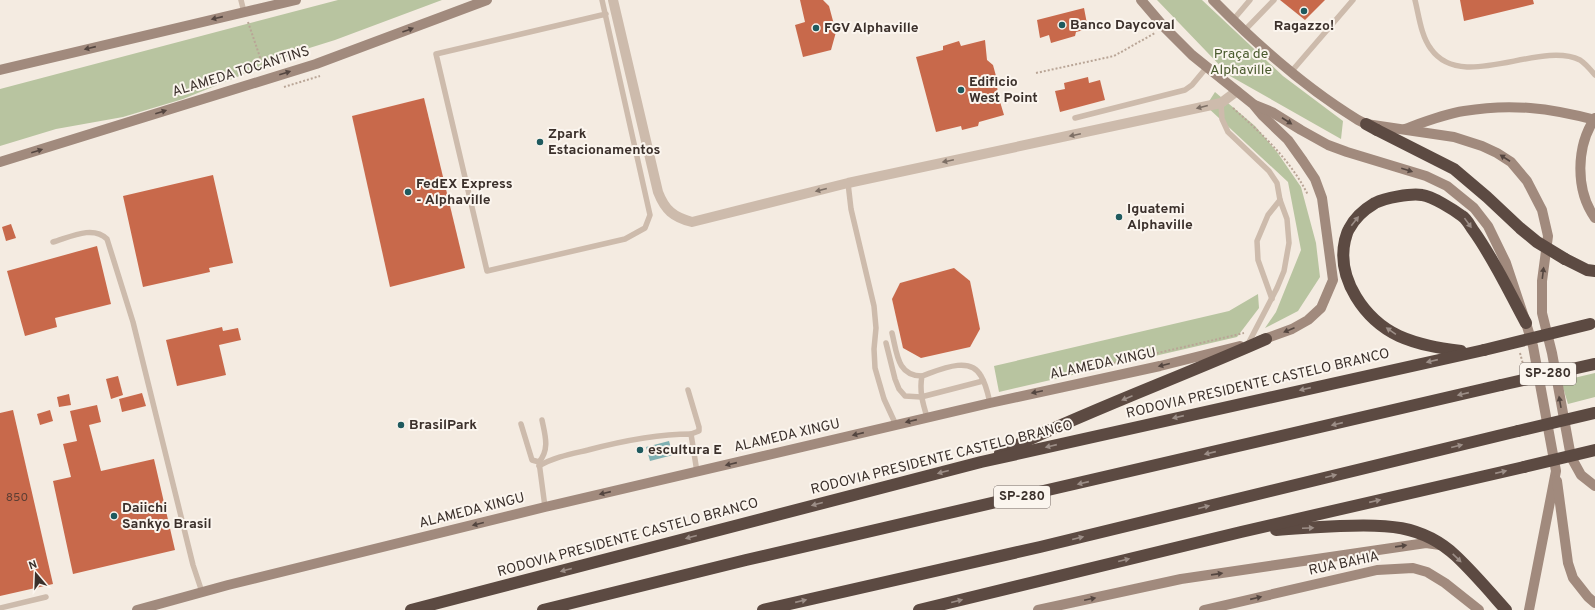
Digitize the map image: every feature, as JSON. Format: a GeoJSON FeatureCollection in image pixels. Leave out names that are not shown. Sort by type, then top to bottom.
{"type":"FeatureCollection","features":[{"type":"Feature","properties":{"kind":"highway"},"geometry":{"type":"LineString","coordinates":[[1372,127],[1454,169],[1537,242],[1565,259],[1587,270],[1595,271]]}},
{"type":"Feature","properties":{"kind":"highway"},"geometry":{"type":"LineString","coordinates":[[1468,352],[1431,346],[1412,341],[1398,335],[1371,316],[1359,302],[1349,285],[1344,267],[1344,248],[1348,229],[1360,215],[1375,203],[1400,197],[1423,194],[1463,217],[1483,243],[1526,322]]}},
{"type":"Feature","properties":{"kind":"highway","name":"RODOVIA PRESIDENTE CASTELO BRANCO"},"geometry":{"type":"LineString","coordinates":[[411,610],[981,462],[1468,352],[1484,350],[1592,323]]}},
{"type":"Feature","properties":{"kind":"highway"},"geometry":{"type":"LineString","coordinates":[[981,462],[1046,430],[1205,366],[1266,339]]}},
{"type":"Feature","properties":{"kind":"highway","name":"SP-280"},"geometry":{"type":"LineString","coordinates":[[543,610],[746,560],[1595,364]]}},
{"type":"Feature","properties":{"kind":"highway"},"geometry":{"type":"LineString","coordinates":[[763,610],[1040,547],[1595,413]]}},
{"type":"Feature","properties":{"kind":"highway"},"geometry":{"type":"LineString","coordinates":[[919,610],[1241,532],[1595,450]]}},
{"type":"Feature","properties":{"kind":"highway"},"geometry":{"type":"LineString","coordinates":[[1241,532],[1374,524],[1398,526],[1419,532],[1443,546],[1456,556],[1506,610]]}},
{"type":"Feature","properties":{"kind":"main road"},"geometry":{"type":"LineString","coordinates":[[0,70],[296,0]]}},
{"type":"Feature","properties":{"kind":"main road","name":"ALAMEDA TOCANTINS"},"geometry":{"type":"LineString","coordinates":[[0,162],[316,64],[487,0]]}},
{"type":"Feature","properties":{"kind":"main road"},"geometry":{"type":"LineString","coordinates":[[1141,0],[1165,28],[1206,67],[1253,104],[1272,112],[1328,145],[1426,176],[1447,186],[1474,208],[1488,226],[1506,263],[1533,346],[1556,471],[1568,563],[1574,578],[1588,597],[1595,603]]}},
{"type":"Feature","properties":{"kind":"main road"},"geometry":{"type":"LineString","coordinates":[[1213,0],[1244,31],[1291,72],[1329,101],[1372,127],[1454,138],[1482,146],[1511,162],[1527,181],[1542,210],[1548,236],[1542,281],[1542,313],[1552,353],[1571,457],[1581,475],[1595,486]]}},
{"type":"Feature","properties":{"kind":"main road","name":"ALAMEDA XINGU"},"geometry":{"type":"LineString","coordinates":[[137,610],[202,592],[545,507],[990,402],[1160,366],[1266,339],[1292,329],[1308,320],[1322,308],[1332,280],[1322,198],[1315,179],[1303,160],[1288,140],[1253,104]]}},
{"type":"Feature","properties":{"kind":"main road"},"geometry":{"type":"LineString","coordinates":[[1403,130],[1433,119],[1464,111],[1512,107],[1546,109],[1595,119],[1584,142],[1581,171],[1585,200],[1595,218]]}},
{"type":"Feature","properties":{"kind":"main road"},"geometry":{"type":"LineString","coordinates":[[1529,610],[1556,471]]}},
{"type":"Feature","properties":{"kind":"main road"},"geometry":{"type":"LineString","coordinates":[[1038,610],[1181,579],[1426,543],[1443,546]]}},
{"type":"Feature","properties":{"kind":"main road","name":"RUA BAHIA"},"geometry":{"type":"LineString","coordinates":[[1204,610],[1377,570],[1406,568],[1413,568],[1427,572],[1445,583],[1479,610]]}},
{"type":"Feature","properties":{"kind":"street"},"geometry":{"type":"LineString","coordinates":[[614,0],[658,192],[668,211],[679,219],[692,222],[848,183],[1223,102],[1237,91]]}},
{"type":"Feature","properties":{"kind":"lane"},"geometry":{"type":"LineString","coordinates":[[241,0],[244,12]]}},
{"type":"Feature","properties":{"kind":"lane"},"geometry":{"type":"LineString","coordinates":[[602,0],[606,14],[613,56],[650,215],[645,228],[625,239],[487,271],[436,54],[606,14]]}},
{"type":"Feature","properties":{"kind":"lane"},"geometry":{"type":"LineString","coordinates":[[1233,20],[1250,0]]}},
{"type":"Feature","properties":{"kind":"lane"},"geometry":{"type":"LineString","coordinates":[[1244,31],[1274,0]]}},
{"type":"Feature","properties":{"kind":"lane"},"geometry":{"type":"LineString","coordinates":[[1291,72],[1353,0]]}},
{"type":"Feature","properties":{"kind":"lane"},"geometry":{"type":"LineString","coordinates":[[1415,0],[1424,35],[1430,49],[1441,60],[1454,65],[1471,67],[1548,56],[1563,56],[1579,60],[1587,65],[1595,75]]}},
{"type":"Feature","properties":{"kind":"lane"},"geometry":{"type":"LineString","coordinates":[[1075,118],[1185,90],[1192,86],[1206,67]]}},
{"type":"Feature","properties":{"kind":"lane"},"geometry":{"type":"LineString","coordinates":[[1223,102],[1222,119],[1228,132],[1269,171],[1277,183],[1280,200],[1287,219],[1289,243],[1284,271],[1272,299],[1254,330],[1248,344]]}},
{"type":"Feature","properties":{"kind":"lane"},"geometry":{"type":"LineString","coordinates":[[848,183],[851,209],[874,306],[876,328],[874,349],[875,368],[884,399],[896,425]]}},
{"type":"Feature","properties":{"kind":"lane"},"geometry":{"type":"LineString","coordinates":[[1272,299],[1258,260],[1257,241],[1268,215],[1280,200]]}},
{"type":"Feature","properties":{"kind":"lane"},"geometry":{"type":"LineString","coordinates":[[53,242],[89,232],[102,234],[107,239],[133,322],[193,565],[202,592]]}},
{"type":"Feature","properties":{"kind":"lane"},"geometry":{"type":"LineString","coordinates":[[892,333],[901,365],[913,376],[922,376],[964,364],[974,368],[981,375],[990,402]]}},
{"type":"Feature","properties":{"kind":"lane"},"geometry":{"type":"LineString","coordinates":[[886,343],[899,389],[905,396],[921,397],[983,381]]}},
{"type":"Feature","properties":{"kind":"lane"},"geometry":{"type":"LineString","coordinates":[[922,376],[921,397],[927,417]]}},
{"type":"Feature","properties":{"kind":"lane"},"geometry":{"type":"LineString","coordinates":[[521,424],[532,460],[539,464],[562,456],[627,440],[671,434],[691,434],[699,431],[699,427],[688,390]]}},
{"type":"Feature","properties":{"kind":"lane"},"geometry":{"type":"LineString","coordinates":[[542,420],[546,446],[544,455],[539,464],[545,507]]}},
{"type":"Feature","properties":{"kind":"lane"},"geometry":{"type":"LineString","coordinates":[[691,434],[697,472]]}},
{"type":"Feature","properties":{"kind":"lane"},"geometry":{"type":"LineString","coordinates":[[0,608],[46,596]]}},
{"type":"Feature","properties":{"kind":"path"},"geometry":{"type":"LineString","coordinates":[[244,12],[262,61]]}},
{"type":"Feature","properties":{"kind":"path"},"geometry":{"type":"LineString","coordinates":[[1036,73],[1114,56],[1165,28]]}},
{"type":"Feature","properties":{"kind":"path"},"geometry":{"type":"LineString","coordinates":[[1223,102],[1274,145],[1300,180],[1309,197]]}},
{"type":"Feature","properties":{"kind":"path"},"geometry":{"type":"LineString","coordinates":[[1066,374],[1254,330]]}},
{"type":"Feature","properties":{"kind":"green space"},"geometry":{"type":"Polygon","coordinates":[[[338,0],[442,0],[335,40],[303,50],[183,99],[123,117],[56,129],[0,146],[0,89],[338,0]]]}},
{"type":"Feature","properties":{"kind":"green space","name":"Praça de Alphaville"},"geometry":{"type":"Polygon","coordinates":[[[1157,0],[1202,0],[1283,76],[1343,121],[1341,139],[1230,76],[1157,0]]]}},
{"type":"Feature","properties":{"kind":"green space"},"geometry":{"type":"Polygon","coordinates":[[[1215,92],[1255,126],[1277,152],[1301,187],[1316,243],[1320,277],[1298,311],[1265,328],[1276,312],[1301,250],[1288,182],[1206,106],[1215,92]]]}},
{"type":"Feature","properties":{"kind":"green space"},"geometry":{"type":"Polygon","coordinates":[[[1258,294],[1259,308],[1237,337],[999,392],[994,366],[1229,311],[1258,294]]]}},
{"type":"Feature","properties":{"kind":"green space"},"geometry":{"type":"Polygon","coordinates":[[[1595,373],[1595,397],[1568,404],[1561,381],[1595,373]]]}},
{"type":"Feature","properties":{"kind":"water"},"geometry":{"type":"Polygon","coordinates":[[[669,441],[673,455],[650,461],[646,447],[669,441]]]}},
{"type":"Feature","properties":{"kind":"building","name":"FGV Alphaville"},"geometry":{"type":"Polygon","coordinates":[[[800,0],[823,0],[829,6],[836,32],[831,50],[803,57],[795,25],[805,22],[800,0]]]}},
{"type":"Feature","properties":{"kind":"building","name":"Ragazzo!"},"geometry":{"type":"Polygon","coordinates":[[[1280,0],[1325,0],[1305,20],[1280,0]]]}},
{"type":"Feature","properties":{"kind":"building"},"geometry":{"type":"Polygon","coordinates":[[[1460,0],[1533,0],[1534,4],[1464,21],[1460,0]]]}},
{"type":"Feature","properties":{"kind":"building","name":"Banco Daycoval"},"geometry":{"type":"Polygon","coordinates":[[[1084,8],[1088,29],[1076,32],[1075,36],[1051,43],[1049,35],[1040,38],[1037,20],[1084,8]]]}},
{"type":"Feature","properties":{"kind":"building","name":"Edificio West Point"},"geometry":{"type":"Polygon","coordinates":[[[985,40],[987,60],[993,65],[998,95],[1004,115],[979,122],[978,126],[962,130],[961,126],[936,132],[916,57],[943,50],[943,46],[959,41],[961,46],[985,40]]]}},
{"type":"Feature","properties":{"kind":"building"},"geometry":{"type":"Polygon","coordinates":[[[1088,77],[1089,83],[1100,80],[1105,100],[1060,112],[1055,91],[1065,89],[1064,83],[1088,77]]]}},
{"type":"Feature","properties":{"kind":"building","name":"FedEX Express - Alphaville"},"geometry":{"type":"Polygon","coordinates":[[[424,98],[465,268],[390,287],[352,116],[424,98]]]}},
{"type":"Feature","properties":{"kind":"building"},"geometry":{"type":"Polygon","coordinates":[[[213,175],[233,263],[209,268],[210,272],[143,287],[123,196],[213,175]]]}},
{"type":"Feature","properties":{"kind":"building"},"geometry":{"type":"Polygon","coordinates":[[[11,224],[16,238],[6,241],[2,227],[11,224]]]}},
{"type":"Feature","properties":{"kind":"building"},"geometry":{"type":"Polygon","coordinates":[[[97,246],[111,304],[55,318],[57,327],[25,336],[7,271],[97,246]]]}},
{"type":"Feature","properties":{"kind":"building"},"geometry":{"type":"Polygon","coordinates":[[[954,268],[970,281],[980,329],[970,347],[921,358],[903,348],[892,299],[900,283],[954,268]]]}},
{"type":"Feature","properties":{"kind":"building"},"geometry":{"type":"Polygon","coordinates":[[[222,327],[223,331],[238,328],[241,340],[219,345],[226,375],[177,386],[166,340],[222,327]]]}},
{"type":"Feature","properties":{"kind":"building"},"geometry":{"type":"Polygon","coordinates":[[[118,376],[123,395],[111,399],[106,379],[118,376]]]}},
{"type":"Feature","properties":{"kind":"building"},"geometry":{"type":"Polygon","coordinates":[[[142,393],[146,406],[122,412],[119,399],[142,393]]]}},
{"type":"Feature","properties":{"kind":"building"},"geometry":{"type":"Polygon","coordinates":[[[69,394],[71,405],[59,407],[57,397],[69,394]]]}},
{"type":"Feature","properties":{"kind":"building","name":"Daiichi Sankyo Brasil"},"geometry":{"type":"Polygon","coordinates":[[[97,405],[101,422],[89,425],[101,471],[154,459],[175,550],[73,574],[53,481],[71,477],[63,444],[77,441],[70,411],[97,405]]]}},
{"type":"Feature","properties":{"kind":"building"},"geometry":{"type":"Polygon","coordinates":[[[13,410],[53,584],[0,596],[0,413],[13,410]]]}},
{"type":"Feature","properties":{"kind":"building"},"geometry":{"type":"Polygon","coordinates":[[[50,410],[53,421],[40,425],[37,414],[50,410]]]}},
{"type":"Feature","properties":{"kind":"place","name":"Ragazzo!"},"geometry":{"type":"Point","coordinates":[1304,11]}},
{"type":"Feature","properties":{"kind":"place","name":"Banco Daycoval"},"geometry":{"type":"Point","coordinates":[1062,25]}},
{"type":"Feature","properties":{"kind":"place","name":"FGV Alphaville"},"geometry":{"type":"Point","coordinates":[816,28]}},
{"type":"Feature","properties":{"kind":"place","name":"Edificio West Point"},"geometry":{"type":"Point","coordinates":[961,90]}},
{"type":"Feature","properties":{"kind":"place","name":"Zpark Estacionamentos"},"geometry":{"type":"Point","coordinates":[540,142]}},
{"type":"Feature","properties":{"kind":"place","name":"FedEX Express - Alphaville"},"geometry":{"type":"Point","coordinates":[408,192]}},
{"type":"Feature","properties":{"kind":"place","name":"Iguatemi Alphaville"},"geometry":{"type":"Point","coordinates":[1119,217]}},
{"type":"Feature","properties":{"kind":"place","name":"BrasilPark"},"geometry":{"type":"Point","coordinates":[401,425]}},
{"type":"Feature","properties":{"kind":"place","name":"escultura E"},"geometry":{"type":"Point","coordinates":[640,450]}},
{"type":"Feature","properties":{"kind":"place","name":"Daiichi Sankyo Brasil"},"geometry":{"type":"Point","coordinates":[114,516]}}]}
